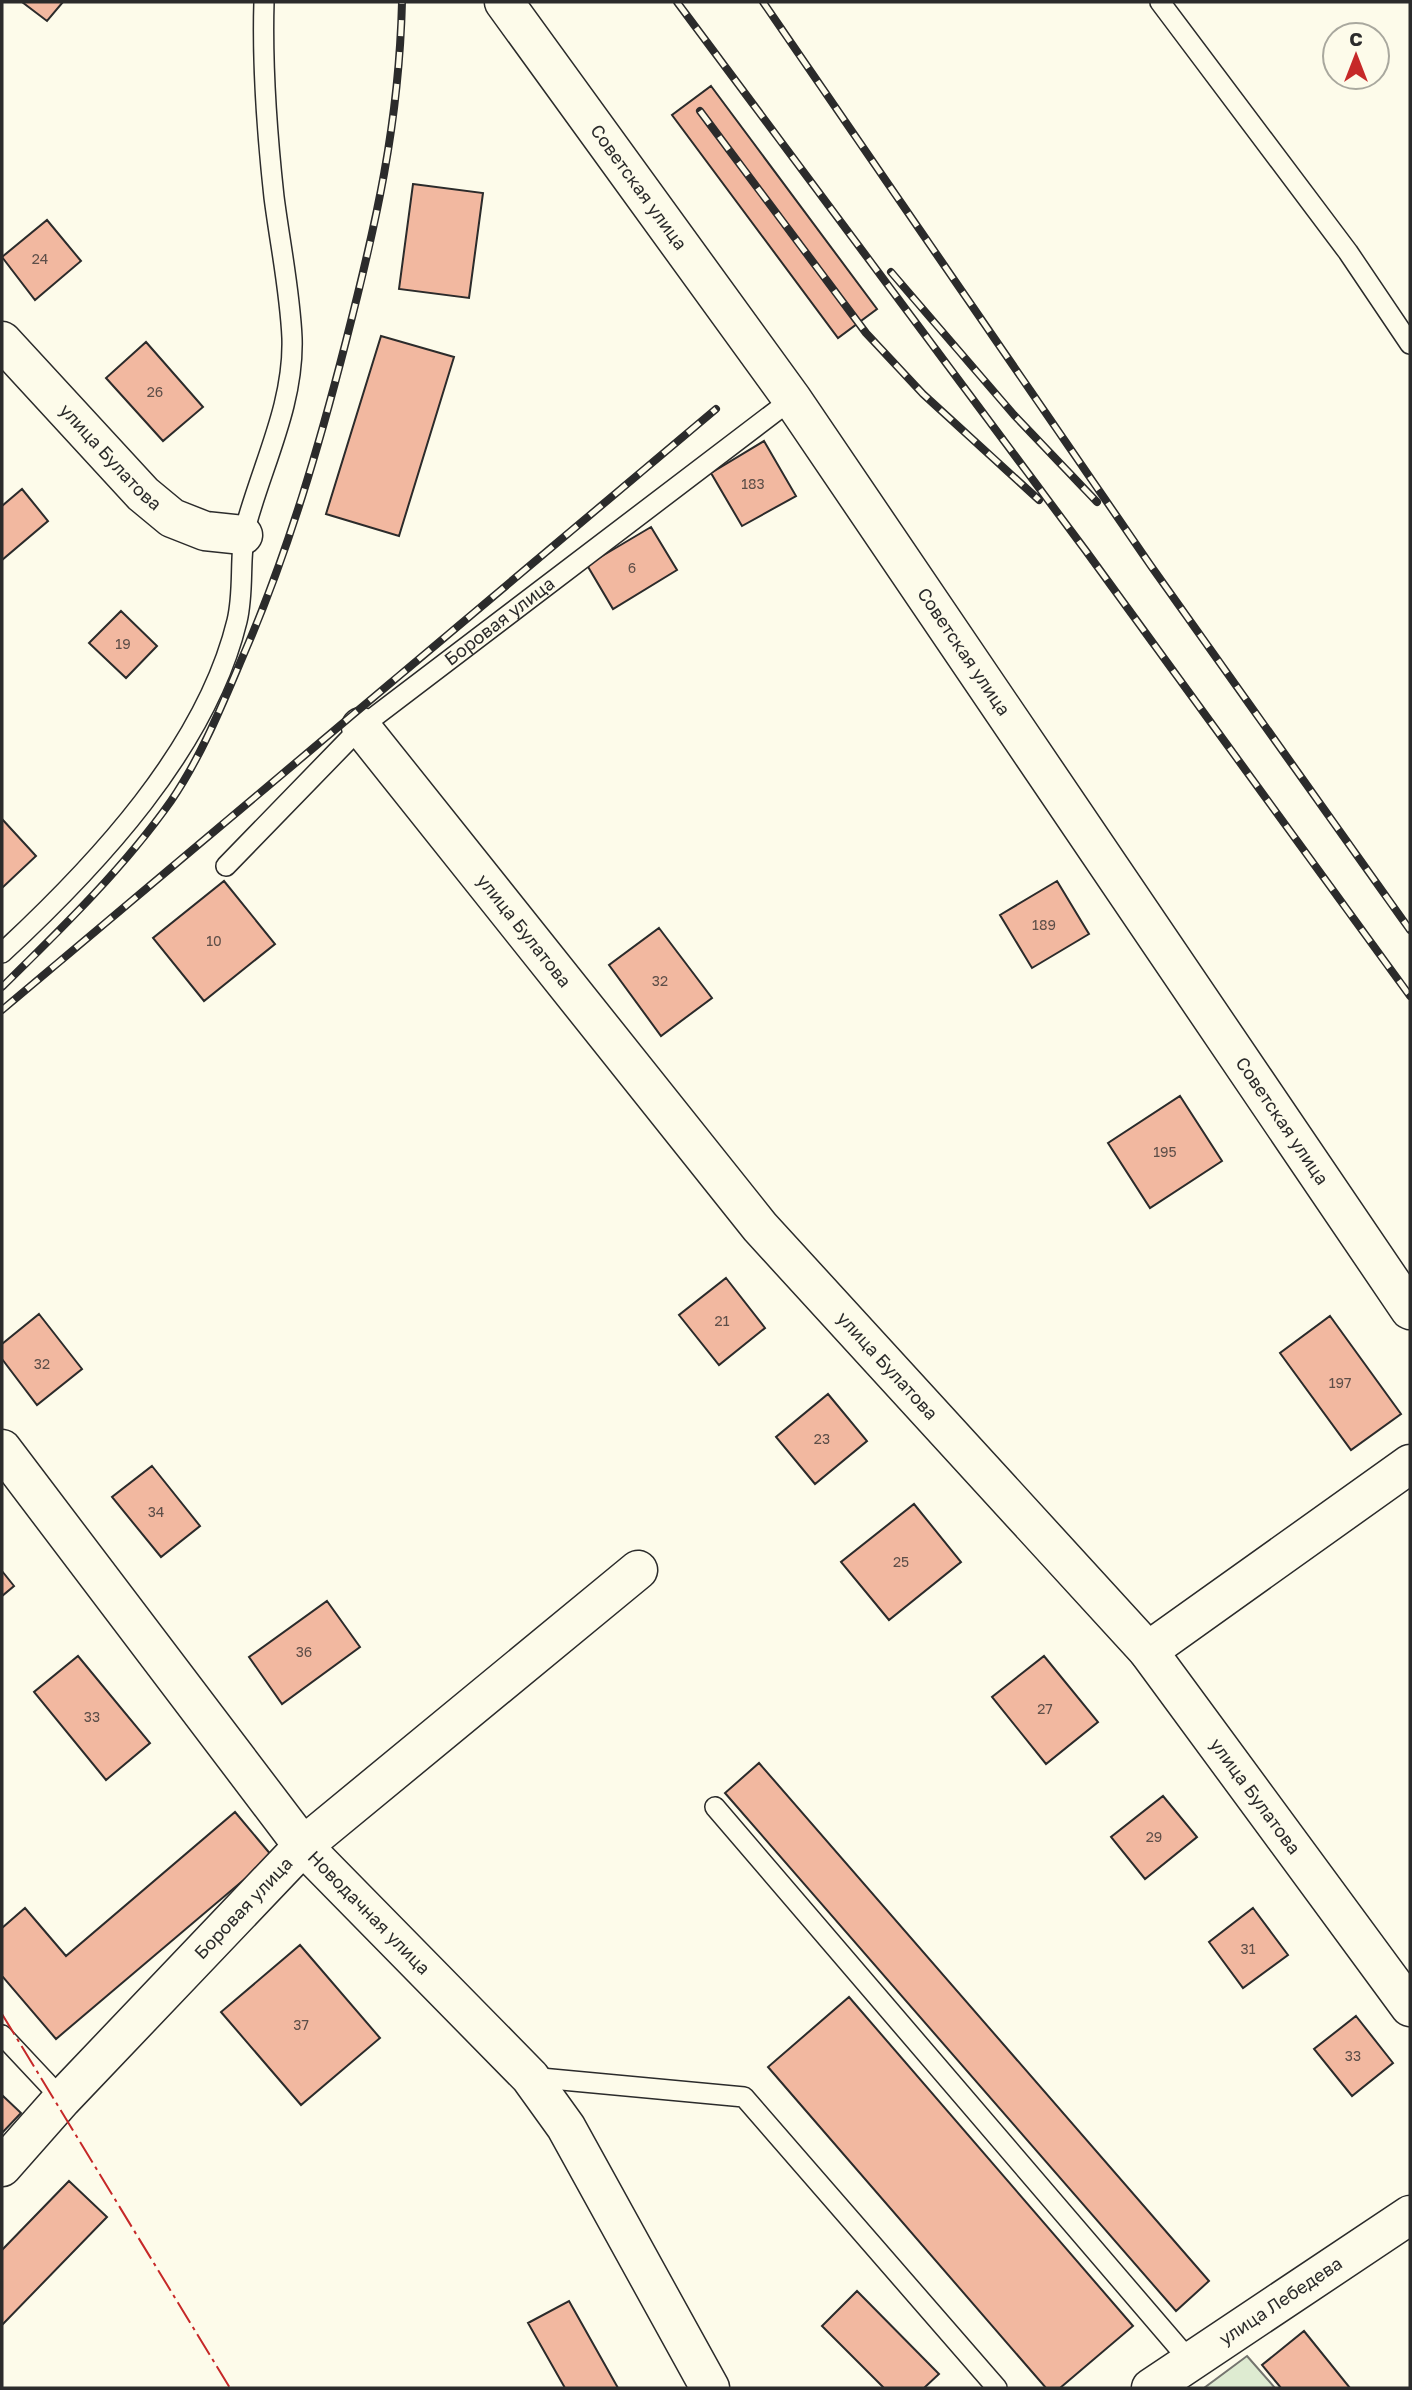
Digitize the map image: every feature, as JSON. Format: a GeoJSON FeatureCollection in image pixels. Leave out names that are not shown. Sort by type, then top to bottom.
{"type":"FeatureCollection","features":[{"type":"Feature","properties":{"kind":"street","name":"Советская улица"},"geometry":{"type":"LineString","coordinates":[[504,2],[792,399],[1410,1310]]}},
{"type":"Feature","properties":{"kind":"street","name":"улица Булатова"},"geometry":{"type":"LineString","coordinates":[[2,341],[143,494],[172,518],[205,531],[243,535]]}},
{"type":"Feature","properties":{"kind":"street","name":"улица Булатова"},"geometry":{"type":"LineString","coordinates":[[360,727],[760,1227],[1148,1651],[1410,2007]]}},
{"type":"Feature","properties":{"kind":"street","name":"Новодачная улица"},"geometry":{"type":"LineString","coordinates":[[2,1449],[303,1846],[530,2077],[566,2127],[710,2388]]}},
{"type":"Feature","properties":{"kind":"street"},"geometry":{"type":"LineString","coordinates":[[1148,1651],[1410,1464]]}},
{"type":"Feature","properties":{"kind":"street","name":"Боровая улица"},"geometry":{"type":"LineString","coordinates":[[2,2167],[62,2099],[303,1846],[638,1570]]}},
{"type":"Feature","properties":{"kind":"street","name":"улица Лебедева"},"geometry":{"type":"LineString","coordinates":[[1151,2388],[1410,2215]]}},
{"type":"Feature","properties":{"kind":"lane"},"geometry":{"type":"LineString","coordinates":[[2,953],[68,892],[111,844],[185,741],[223,666],[237,621],[244,581],[243,535],[276,439],[287,389],[292,341],[270,150],[263,38],[264,2]]}},
{"type":"Feature","properties":{"kind":"lane"},"geometry":{"type":"LineString","coordinates":[[1160,2],[1348,252],[1410,344]]}},
{"type":"Feature","properties":{"kind":"lane","name":"Боровая улица"},"geometry":{"type":"LineString","coordinates":[[226,866],[360,727],[792,399]]}},
{"type":"Feature","properties":{"kind":"lane"},"geometry":{"type":"LineString","coordinates":[[715,1807],[1190,2361]]}},
{"type":"Feature","properties":{"kind":"lane"},"geometry":{"type":"LineString","coordinates":[[2,2035],[62,2099]]}},
{"type":"Feature","properties":{"kind":"lane"},"geometry":{"type":"LineString","coordinates":[[530,2077],[744,2096],[997,2388]]}},
{"type":"Feature","properties":{"kind":"green space"},"geometry":{"type":"Polygon","coordinates":[[[1247,2356],[1275,2388],[1204,2388],[1247,2356]]]}},
{"type":"Feature","properties":{"kind":"building"},"geometry":{"type":"Polygon","coordinates":[[[22,2],[63,2],[47,21],[22,2]]]}},
{"type":"Feature","properties":{"kind":"building"},"geometry":{"type":"Polygon","coordinates":[[[711,86],[877,309],[838,338],[672,115],[711,86]]]}},
{"type":"Feature","properties":{"kind":"building"},"geometry":{"type":"Polygon","coordinates":[[[413,184],[483,193],[469,298],[399,289],[413,184]]]}},
{"type":"Feature","properties":{"kind":"building"},"geometry":{"type":"Polygon","coordinates":[[[47,220],[81,261],[35,300],[2,257],[47,220]]]}},
{"type":"Feature","properties":{"kind":"building"},"geometry":{"type":"Polygon","coordinates":[[[381,336],[454,357],[399,536],[326,514],[381,336]]]}},
{"type":"Feature","properties":{"kind":"building"},"geometry":{"type":"Polygon","coordinates":[[[146,342],[203,407],[163,441],[106,378],[146,342]]]}},
{"type":"Feature","properties":{"kind":"building"},"geometry":{"type":"Polygon","coordinates":[[[764,441],[796,496],[742,526],[711,473],[764,441]]]}},
{"type":"Feature","properties":{"kind":"building"},"geometry":{"type":"Polygon","coordinates":[[[22,489],[48,521],[2,560],[2,506],[22,489]]]}},
{"type":"Feature","properties":{"kind":"building"},"geometry":{"type":"Polygon","coordinates":[[[651,527],[677,570],[613,609],[587,565],[651,527]]]}},
{"type":"Feature","properties":{"kind":"building"},"geometry":{"type":"Polygon","coordinates":[[[121,611],[157,646],[126,678],[89,643],[121,611]]]}},
{"type":"Feature","properties":{"kind":"building"},"geometry":{"type":"Polygon","coordinates":[[[2,819],[36,856],[2,888],[2,819]]]}},
{"type":"Feature","properties":{"kind":"building"},"geometry":{"type":"Polygon","coordinates":[[[224,881],[275,944],[204,1001],[153,938],[224,881]]]}},
{"type":"Feature","properties":{"kind":"building"},"geometry":{"type":"Polygon","coordinates":[[[1057,881],[1089,934],[1032,968],[1000,915],[1057,881]]]}},
{"type":"Feature","properties":{"kind":"building"},"geometry":{"type":"Polygon","coordinates":[[[659,928],[712,998],[661,1036],[609,965],[659,928]]]}},
{"type":"Feature","properties":{"kind":"building"},"geometry":{"type":"Polygon","coordinates":[[[1180,1096],[1222,1161],[1150,1208],[1108,1143],[1180,1096]]]}},
{"type":"Feature","properties":{"kind":"building"},"geometry":{"type":"Polygon","coordinates":[[[726,1278],[765,1328],[719,1365],[679,1315],[726,1278]]]}},
{"type":"Feature","properties":{"kind":"building"},"geometry":{"type":"Polygon","coordinates":[[[39,1314],[82,1369],[37,1405],[2,1359],[2,1344],[39,1314]]]}},
{"type":"Feature","properties":{"kind":"building"},"geometry":{"type":"Polygon","coordinates":[[[1330,1316],[1401,1414],[1351,1450],[1280,1353],[1330,1316]]]}},
{"type":"Feature","properties":{"kind":"building"},"geometry":{"type":"Polygon","coordinates":[[[828,1394],[867,1441],[815,1484],[776,1437],[828,1394]]]}},
{"type":"Feature","properties":{"kind":"building"},"geometry":{"type":"Polygon","coordinates":[[[152,1466],[200,1526],[161,1557],[112,1497],[152,1466]]]}},
{"type":"Feature","properties":{"kind":"building"},"geometry":{"type":"Polygon","coordinates":[[[914,1504],[961,1562],[889,1620],[841,1562],[914,1504]]]}},
{"type":"Feature","properties":{"kind":"building"},"geometry":{"type":"Polygon","coordinates":[[[2,1571],[14,1586],[2,1596],[2,1571]]]}},
{"type":"Feature","properties":{"kind":"building"},"geometry":{"type":"Polygon","coordinates":[[[327,1601],[360,1647],[282,1704],[249,1657],[327,1601]]]}},
{"type":"Feature","properties":{"kind":"building"},"geometry":{"type":"Polygon","coordinates":[[[78,1656],[150,1743],[106,1780],[34,1692],[78,1656]]]}},
{"type":"Feature","properties":{"kind":"building"},"geometry":{"type":"Polygon","coordinates":[[[1044,1656],[1098,1722],[1046,1764],[992,1697],[1044,1656]]]}},
{"type":"Feature","properties":{"kind":"building"},"geometry":{"type":"Polygon","coordinates":[[[759,1763],[1209,2281],[1176,2311],[725,1793],[759,1763]]]}},
{"type":"Feature","properties":{"kind":"building"},"geometry":{"type":"Polygon","coordinates":[[[1163,1796],[1197,1837],[1145,1879],[1111,1837],[1163,1796]]]}},
{"type":"Feature","properties":{"kind":"building"},"geometry":{"type":"Polygon","coordinates":[[[235,1812],[272,1856],[56,2039],[2,1976],[2,1928],[25,1908],[66,1956],[235,1812]]]}},
{"type":"Feature","properties":{"kind":"building"},"geometry":{"type":"Polygon","coordinates":[[[1253,1908],[1288,1955],[1243,1988],[1209,1942],[1253,1908]]]}},
{"type":"Feature","properties":{"kind":"building"},"geometry":{"type":"Polygon","coordinates":[[[300,1945],[380,2038],[301,2105],[221,2012],[300,1945]]]}},
{"type":"Feature","properties":{"kind":"building"},"geometry":{"type":"Polygon","coordinates":[[[849,1997],[1133,2326],[1060,2388],[1046,2388],[768,2067],[849,1997]]]}},
{"type":"Feature","properties":{"kind":"building"},"geometry":{"type":"Polygon","coordinates":[[[1356,2016],[1393,2063],[1352,2096],[1314,2049],[1356,2016]]]}},
{"type":"Feature","properties":{"kind":"building"},"geometry":{"type":"Polygon","coordinates":[[[2,2095],[21,2113],[2,2133],[2,2095]]]}},
{"type":"Feature","properties":{"kind":"building"},"geometry":{"type":"Polygon","coordinates":[[[69,2181],[107,2217],[2,2325],[2,2250],[69,2181]]]}},
{"type":"Feature","properties":{"kind":"building"},"geometry":{"type":"Polygon","coordinates":[[[857,2291],[939,2374],[924,2388],[884,2388],[822,2326],[857,2291]]]}},
{"type":"Feature","properties":{"kind":"building"},"geometry":{"type":"Polygon","coordinates":[[[569,2301],[618,2388],[565,2388],[528,2323],[569,2301]]]}},
{"type":"Feature","properties":{"kind":"building"},"geometry":{"type":"Polygon","coordinates":[[[1304,2331],[1350,2388],[1281,2388],[1262,2365],[1304,2331]]]}},
{"type":"Feature","properties":{"kind":"railway"},"geometry":{"type":"LineString","coordinates":[[2,987],[69,921],[133,851],[171,801],[212,726],[262,611],[314,458],[367,256],[391,132],[402,2]]}},
{"type":"Feature","properties":{"kind":"railway"},"geometry":{"type":"LineString","coordinates":[[677,2],[1086,551],[1410,996]]}},
{"type":"Feature","properties":{"kind":"railway"},"geometry":{"type":"LineString","coordinates":[[763,2],[1151,566],[1410,930]]}},
{"type":"Feature","properties":{"kind":"railway"},"geometry":{"type":"LineString","coordinates":[[700,111],[866,333],[923,394],[1039,500]]}},
{"type":"Feature","properties":{"kind":"railway"},"geometry":{"type":"LineString","coordinates":[[891,272],[1014,415],[1097,502]]}},
{"type":"Feature","properties":{"kind":"railway"},"geometry":{"type":"LineString","coordinates":[[2,1010],[716,409]]}},
{"type":"Feature","properties":{"kind":"power"},"geometry":{"type":"LineString","coordinates":[[2,2014],[230,2388]]}}]}
